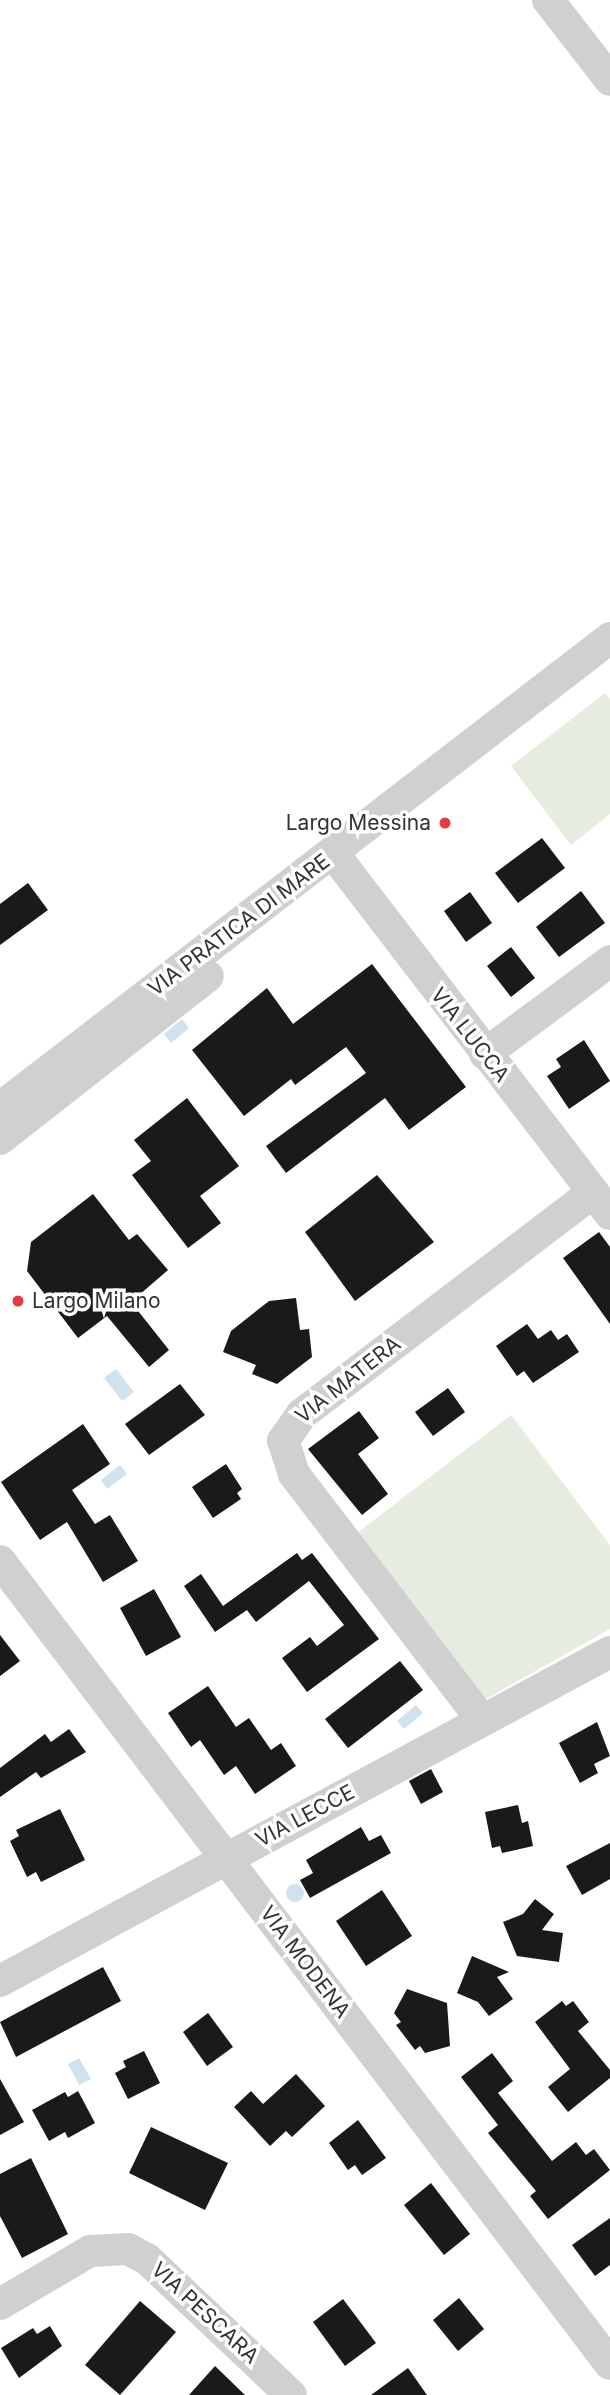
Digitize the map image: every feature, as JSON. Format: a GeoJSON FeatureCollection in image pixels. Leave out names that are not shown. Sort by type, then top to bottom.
{"type":"FeatureCollection","features":[{"type":"Feature","properties":{"kind":"street"},"geometry":{"type":"LineString","coordinates":[[548,0],[610,80]]}},
{"type":"Feature","properties":{"kind":"street","name":"VIA PRATICA DI MARE"},"geometry":{"type":"LineString","coordinates":[[0,1108],[339,861],[610,638]]}},
{"type":"Feature","properties":{"kind":"street"},"geometry":{"type":"LineString","coordinates":[[479,766],[610,665]]}},
{"type":"Feature","properties":{"kind":"street"},"geometry":{"type":"LineString","coordinates":[[0,1139],[339,861]]}},
{"type":"Feature","properties":{"kind":"street","name":"VIA LUCCA"},"geometry":{"type":"LineString","coordinates":[[339,861],[601,1203]]}},
{"type":"Feature","properties":{"kind":"street"},"geometry":{"type":"LineString","coordinates":[[485,1054],[610,961]]}},
{"type":"Feature","properties":{"kind":"street","name":"VIA MATERA"},"geometry":{"type":"LineString","coordinates":[[482,1720],[294,1474],[283,1441],[302,1414],[601,1203]]}},
{"type":"Feature","properties":{"kind":"street","name":"VIA MODENA"},"geometry":{"type":"LineString","coordinates":[[0,1561],[610,2364]]}},
{"type":"Feature","properties":{"kind":"street","name":"VIA LECCE"},"geometry":{"type":"LineString","coordinates":[[0,1981],[610,1652]]}},
{"type":"Feature","properties":{"kind":"street","name":"VIA PESCARA"},"geometry":{"type":"LineString","coordinates":[[0,2304],[90,2251],[128,2249],[148,2259],[291,2395]]}},
{"type":"Feature","properties":{"kind":"shaded area"},"geometry":{"type":"Polygon","coordinates":[[[605,693],[610,699],[610,814],[571,845],[511,766],[605,693]]]}},
{"type":"Feature","properties":{"kind":"shaded area"},"geometry":{"type":"Polygon","coordinates":[[[511,1415],[610,1545],[610,1629],[484,1700],[357,1533],[511,1415]]]}},
{"type":"Feature","properties":{"kind":"water"},"geometry":{"type":"Polygon","coordinates":[[[182,1019],[189,1028],[171,1043],[164,1034],[182,1019]]]}},
{"type":"Feature","properties":{"kind":"water"},"geometry":{"type":"Polygon","coordinates":[[[116,1369],[134,1392],[122,1401],[104,1378],[116,1369]]]}},
{"type":"Feature","properties":{"kind":"water"},"geometry":{"type":"Polygon","coordinates":[[[120,1465],[127,1474],[107,1489],[101,1480],[120,1465]]]}},
{"type":"Feature","properties":{"kind":"water"},"geometry":{"type":"Polygon","coordinates":[[[416,1705],[423,1713],[404,1729],[397,1721],[416,1705]]]}},
{"type":"Feature","properties":{"kind":"water"},"geometry":{"type":"Polygon","coordinates":[[[291,1884],[299,1884],[304,1893],[302,1900],[291,1902],[286,1897],[286,1889],[291,1884]]]}},
{"type":"Feature","properties":{"kind":"water"},"geometry":{"type":"Polygon","coordinates":[[[79,2058],[91,2079],[79,2085],[68,2064],[79,2058]]]}},
{"type":"Feature","properties":{"kind":"building"},"geometry":{"type":"Polygon","coordinates":[[[542,838],[565,868],[518,903],[495,873],[542,838]]]}},
{"type":"Feature","properties":{"kind":"building"},"geometry":{"type":"Polygon","coordinates":[[[28,883],[48,910],[0,945],[0,904],[28,883]]]}},
{"type":"Feature","properties":{"kind":"building"},"geometry":{"type":"Polygon","coordinates":[[[581,891],[605,923],[559,957],[536,927],[581,891]]]}},
{"type":"Feature","properties":{"kind":"building"},"geometry":{"type":"Polygon","coordinates":[[[470,892],[492,923],[466,942],[444,911],[470,892]]]}},
{"type":"Feature","properties":{"kind":"building"},"geometry":{"type":"Polygon","coordinates":[[[511,947],[535,978],[511,997],[487,966],[511,947]]]}},
{"type":"Feature","properties":{"kind":"building"},"geometry":{"type":"Polygon","coordinates":[[[372,964],[466,1087],[409,1130],[385,1098],[286,1173],[266,1146],[366,1073],[346,1047],[295,1085],[291,1079],[244,1116],[192,1050],[267,988],[293,1024],[372,964]]]}},
{"type":"Feature","properties":{"kind":"building"},"geometry":{"type":"Polygon","coordinates":[[[584,1040],[610,1081],[569,1109],[547,1076],[561,1067],[556,1059],[584,1040]]]}},
{"type":"Feature","properties":{"kind":"building"},"geometry":{"type":"Polygon","coordinates":[[[187,1098],[239,1166],[200,1196],[221,1223],[188,1248],[132,1175],[151,1161],[134,1140],[187,1098]]]}},
{"type":"Feature","properties":{"kind":"building"},"geometry":{"type":"Polygon","coordinates":[[[377,1175],[434,1242],[355,1301],[305,1232],[377,1175]]]}},
{"type":"Feature","properties":{"kind":"building"},"geometry":{"type":"Polygon","coordinates":[[[93,1194],[129,1240],[137,1234],[168,1270],[131,1302],[169,1350],[149,1367],[107,1316],[78,1338],[27,1271],[31,1242],[93,1194]]]}},
{"type":"Feature","properties":{"kind":"building"},"geometry":{"type":"Polygon","coordinates":[[[599,1232],[610,1247],[610,1324],[563,1258],[599,1232]]]}},
{"type":"Feature","properties":{"kind":"building"},"geometry":{"type":"Polygon","coordinates":[[[296,1298],[300,1330],[309,1329],[312,1357],[277,1384],[252,1374],[256,1365],[223,1352],[231,1331],[269,1301],[296,1298]]]}},
{"type":"Feature","properties":{"kind":"building"},"geometry":{"type":"Polygon","coordinates":[[[527,1324],[538,1339],[551,1330],[558,1340],[567,1334],[579,1352],[533,1383],[524,1371],[517,1376],[496,1346],[527,1324]]]}},
{"type":"Feature","properties":{"kind":"building"},"geometry":{"type":"Polygon","coordinates":[[[180,1384],[205,1415],[149,1455],[125,1424],[180,1384]]]}},
{"type":"Feature","properties":{"kind":"building"},"geometry":{"type":"Polygon","coordinates":[[[448,1388],[465,1412],[433,1436],[415,1412],[448,1388]]]}},
{"type":"Feature","properties":{"kind":"building"},"geometry":{"type":"Polygon","coordinates":[[[359,1411],[379,1438],[358,1454],[388,1494],[362,1515],[308,1449],[359,1411]]]}},
{"type":"Feature","properties":{"kind":"building"},"geometry":{"type":"Polygon","coordinates":[[[83,1424],[110,1464],[72,1490],[95,1524],[110,1515],[138,1561],[103,1582],[67,1522],[40,1540],[1,1482],[83,1424]]]}},
{"type":"Feature","properties":{"kind":"building"},"geometry":{"type":"Polygon","coordinates":[[[226,1464],[242,1489],[237,1493],[241,1499],[213,1518],[192,1487],[226,1464]]]}},
{"type":"Feature","properties":{"kind":"building"},"geometry":{"type":"Polygon","coordinates":[[[297,1553],[302,1560],[312,1553],[379,1639],[307,1692],[282,1658],[310,1637],[317,1646],[344,1625],[309,1581],[256,1622],[247,1610],[215,1632],[184,1586],[201,1574],[223,1606],[297,1553]]]}},
{"type":"Feature","properties":{"kind":"building"},"geometry":{"type":"Polygon","coordinates":[[[154,1589],[181,1637],[146,1656],[120,1608],[154,1589]]]}},
{"type":"Feature","properties":{"kind":"building"},"geometry":{"type":"Polygon","coordinates":[[[0,1635],[20,1661],[0,1676],[0,1635]]]}},
{"type":"Feature","properties":{"kind":"building"},"geometry":{"type":"Polygon","coordinates":[[[400,1661],[423,1690],[348,1748],[325,1719],[400,1661]]]}},
{"type":"Feature","properties":{"kind":"building"},"geometry":{"type":"Polygon","coordinates":[[[208,1686],[236,1727],[249,1718],[271,1750],[281,1743],[296,1766],[255,1794],[236,1766],[224,1775],[200,1740],[191,1747],[168,1713],[208,1686]]]}},
{"type":"Feature","properties":{"kind":"building"},"geometry":{"type":"Polygon","coordinates":[[[597,1722],[610,1756],[594,1764],[598,1773],[580,1783],[559,1743],[597,1722]]]}},
{"type":"Feature","properties":{"kind":"building"},"geometry":{"type":"Polygon","coordinates":[[[69,1729],[86,1752],[41,1778],[36,1772],[0,1797],[0,1768],[45,1734],[51,1742],[69,1729]]]}},
{"type":"Feature","properties":{"kind":"building"},"geometry":{"type":"Polygon","coordinates":[[[431,1769],[443,1792],[421,1804],[409,1781],[431,1769]]]}},
{"type":"Feature","properties":{"kind":"building"},"geometry":{"type":"Polygon","coordinates":[[[518,1805],[522,1823],[528,1821],[533,1846],[502,1853],[500,1846],[492,1848],[485,1812],[518,1805]]]}},
{"type":"Feature","properties":{"kind":"building"},"geometry":{"type":"Polygon","coordinates":[[[60,1809],[85,1860],[41,1882],[36,1872],[27,1877],[10,1841],[19,1836],[16,1830],[60,1809]]]}},
{"type":"Feature","properties":{"kind":"building"},"geometry":{"type":"Polygon","coordinates":[[[361,1827],[369,1841],[381,1835],[391,1853],[310,1898],[300,1880],[313,1873],[306,1860],[361,1827]]]}},
{"type":"Feature","properties":{"kind":"building"},"geometry":{"type":"Polygon","coordinates":[[[610,1843],[610,1879],[582,1895],[566,1866],[610,1843]]]}},
{"type":"Feature","properties":{"kind":"building"},"geometry":{"type":"Polygon","coordinates":[[[382,1890],[412,1936],[366,1966],[336,1921],[382,1890]]]}},
{"type":"Feature","properties":{"kind":"building"},"geometry":{"type":"Polygon","coordinates":[[[535,1899],[554,1914],[542,1930],[563,1933],[559,1962],[517,1956],[503,1922],[523,1914],[535,1899]]]}},
{"type":"Feature","properties":{"kind":"building"},"geometry":{"type":"Polygon","coordinates":[[[472,1956],[509,1972],[497,1977],[513,1999],[489,2016],[478,2002],[457,1993],[472,1956]]]}},
{"type":"Feature","properties":{"kind":"building"},"geometry":{"type":"Polygon","coordinates":[[[103,1967],[121,2001],[16,2057],[0,2022],[103,1967]]]}},
{"type":"Feature","properties":{"kind":"building"},"geometry":{"type":"Polygon","coordinates":[[[407,1989],[447,2003],[450,2046],[425,2053],[420,2046],[415,2050],[396,2025],[401,2022],[394,2013],[407,1989]]]}},
{"type":"Feature","properties":{"kind":"building"},"geometry":{"type":"Polygon","coordinates":[[[562,2001],[566,2006],[573,2001],[589,2022],[578,2031],[610,2070],[610,2078],[568,2112],[548,2087],[570,2069],[535,2022],[562,2001]]]}},
{"type":"Feature","properties":{"kind":"building"},"geometry":{"type":"Polygon","coordinates":[[[208,2013],[233,2047],[207,2066],[183,2032],[208,2013]]]}},
{"type":"Feature","properties":{"kind":"building"},"geometry":{"type":"Polygon","coordinates":[[[144,2051],[160,2083],[128,2099],[115,2073],[126,2067],[123,2061],[144,2051]]]}},
{"type":"Feature","properties":{"kind":"building"},"geometry":{"type":"Polygon","coordinates":[[[492,2053],[513,2081],[498,2093],[552,2161],[576,2142],[586,2155],[594,2149],[610,2170],[548,2219],[530,2196],[536,2191],[488,2133],[498,2125],[461,2077],[492,2053]]]}},
{"type":"Feature","properties":{"kind":"building"},"geometry":{"type":"Polygon","coordinates":[[[296,2074],[325,2106],[292,2137],[286,2131],[270,2146],[234,2107],[251,2091],[263,2104],[296,2074]]]}},
{"type":"Feature","properties":{"kind":"building"},"geometry":{"type":"Polygon","coordinates":[[[0,2079],[24,2122],[0,2135],[0,2079]]]}},
{"type":"Feature","properties":{"kind":"building"},"geometry":{"type":"Polygon","coordinates":[[[78,2091],[95,2123],[68,2138],[65,2132],[49,2141],[32,2110],[65,2092],[68,2097],[78,2091]]]}},
{"type":"Feature","properties":{"kind":"building"},"geometry":{"type":"Polygon","coordinates":[[[358,2120],[386,2158],[362,2175],[355,2165],[348,2170],[329,2143],[358,2120]]]}},
{"type":"Feature","properties":{"kind":"building"},"geometry":{"type":"Polygon","coordinates":[[[151,2127],[228,2163],[205,2210],[129,2173],[151,2127]]]}},
{"type":"Feature","properties":{"kind":"building"},"geometry":{"type":"Polygon","coordinates":[[[31,2158],[68,2234],[22,2258],[0,2216],[0,2174],[31,2158]]]}},
{"type":"Feature","properties":{"kind":"building"},"geometry":{"type":"Polygon","coordinates":[[[431,2183],[470,2234],[444,2255],[404,2205],[431,2183]]]}},
{"type":"Feature","properties":{"kind":"building"},"geometry":{"type":"Polygon","coordinates":[[[610,2218],[610,2265],[595,2276],[572,2245],[610,2218]]]}},
{"type":"Feature","properties":{"kind":"building"},"geometry":{"type":"Polygon","coordinates":[[[459,2298],[484,2329],[458,2351],[433,2320],[459,2298]]]}},
{"type":"Feature","properties":{"kind":"building"},"geometry":{"type":"Polygon","coordinates":[[[343,2299],[376,2343],[345,2366],[313,2322],[343,2299]]]}},
{"type":"Feature","properties":{"kind":"building"},"geometry":{"type":"Polygon","coordinates":[[[140,2301],[176,2332],[120,2395],[85,2365],[140,2301]]]}},
{"type":"Feature","properties":{"kind":"building"},"geometry":{"type":"Polygon","coordinates":[[[50,2326],[62,2346],[19,2378],[1,2348],[33,2328],[37,2334],[50,2326]]]}},
{"type":"Feature","properties":{"kind":"building"},"geometry":{"type":"Polygon","coordinates":[[[215,2366],[245,2395],[189,2395],[215,2366]]]}},
{"type":"Feature","properties":{"kind":"building"},"geometry":{"type":"Polygon","coordinates":[[[408,2368],[427,2395],[371,2395],[408,2368]]]}},
{"type":"Feature","properties":{"kind":"place","name":"Largo Messina"},"geometry":{"type":"Point","coordinates":[445,823]}},
{"type":"Feature","properties":{"kind":"place","name":"Largo Milano"},"geometry":{"type":"Point","coordinates":[18,1301]}}]}
